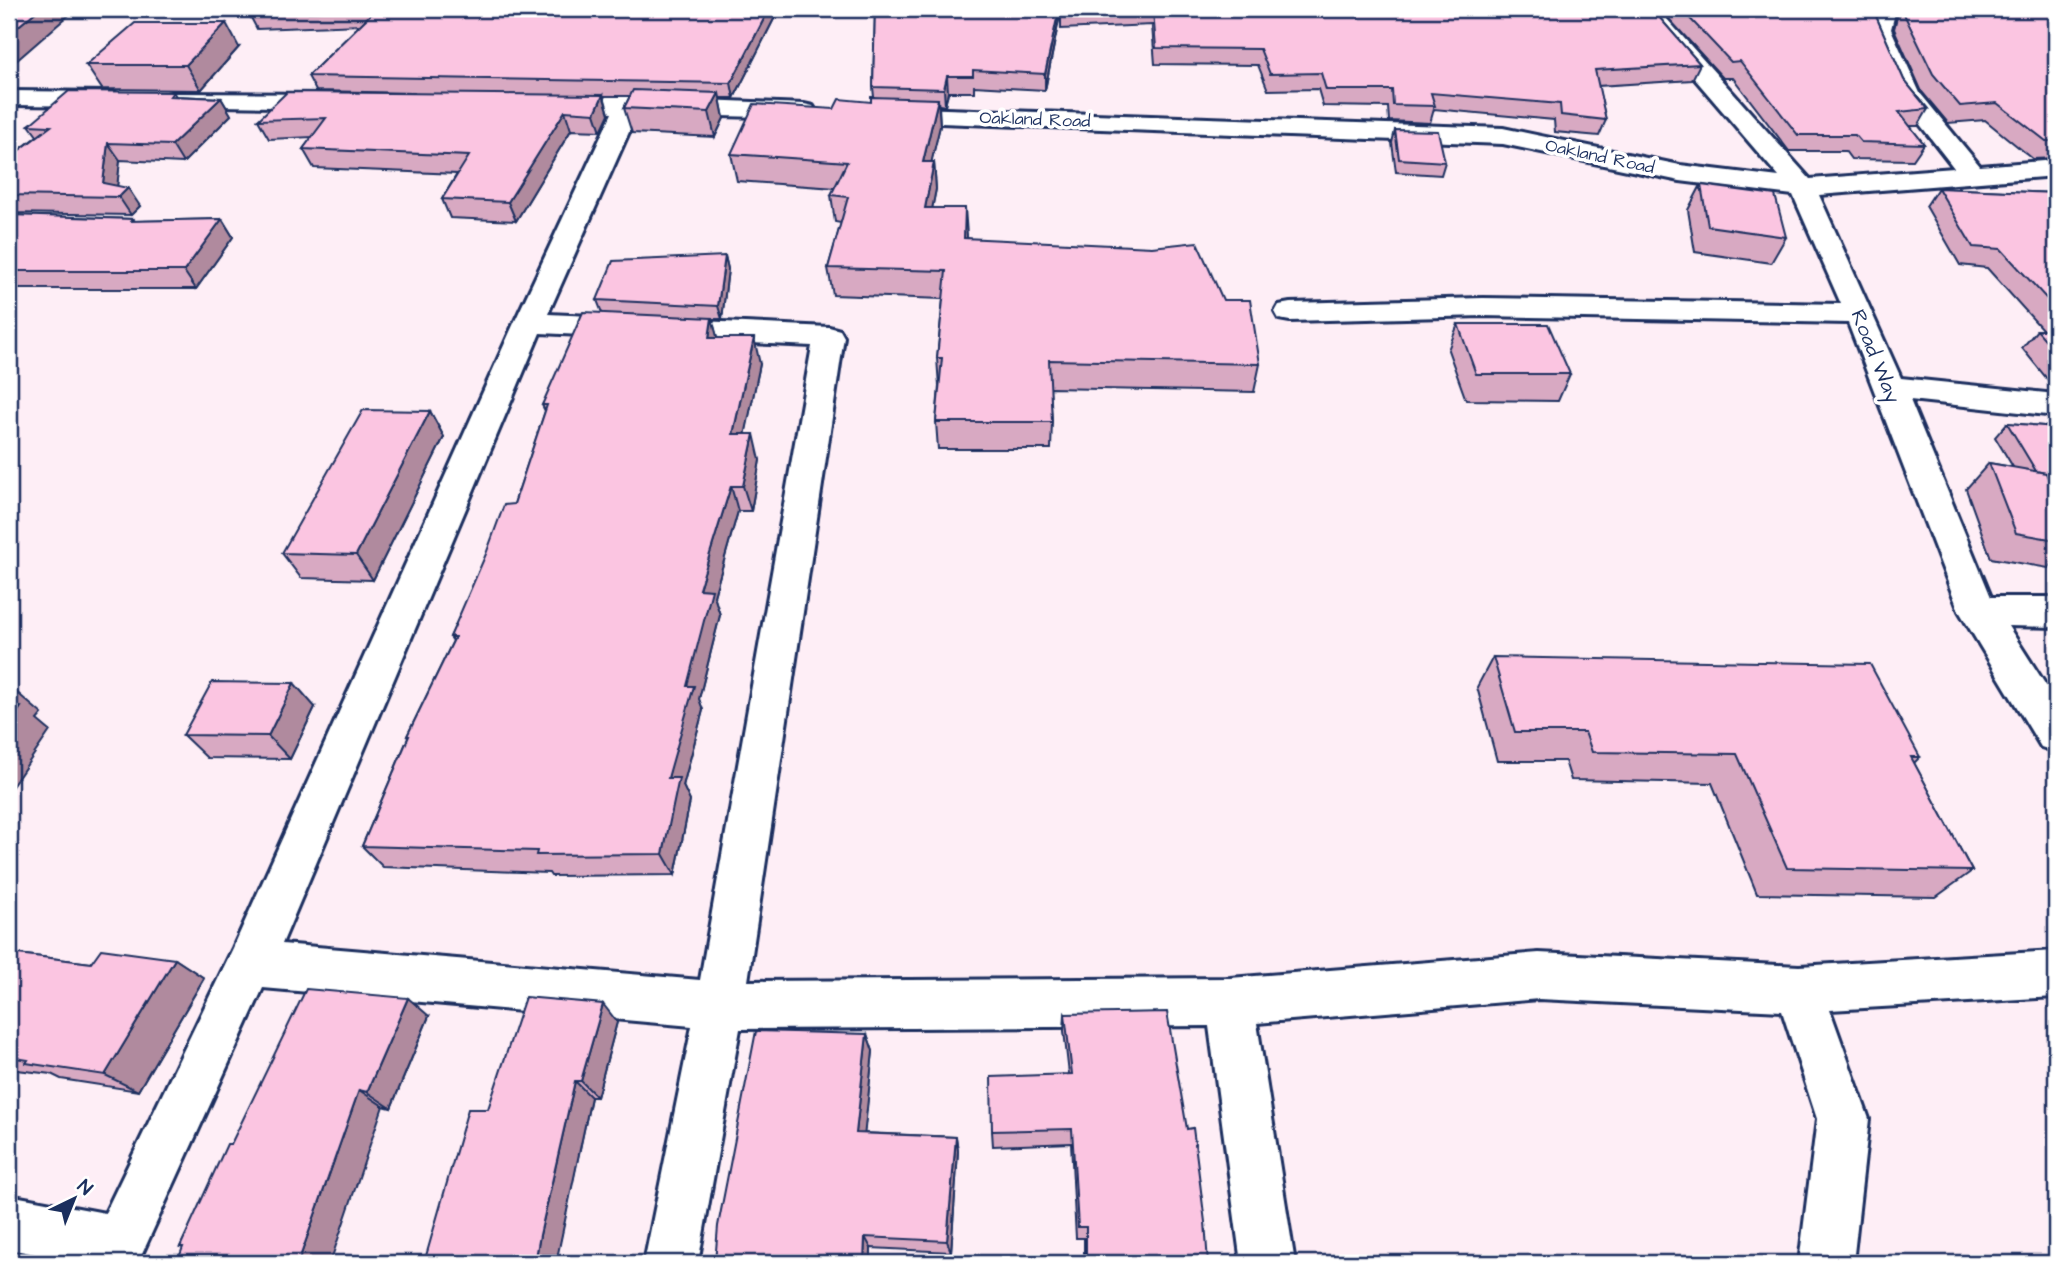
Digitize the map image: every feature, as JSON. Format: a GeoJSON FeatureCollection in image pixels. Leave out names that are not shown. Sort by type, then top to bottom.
{"type":"FeatureCollection","features":[{"type":"Feature","properties":{"kind":"street","name":"Road Way"},"geometry":{"type":"LineString","coordinates":[[1646,9],[1803,188],[1860,314],[1978,611],[2056,735]]}},
{"type":"Feature","properties":{"kind":"street"},"geometry":{"type":"LineString","coordinates":[[1885,9],[1880,29],[1909,95],[1973,176]]}},
{"type":"Feature","properties":{"kind":"street"},"geometry":{"type":"LineString","coordinates":[[9,98],[353,102]]}},
{"type":"Feature","properties":{"kind":"street"},"geometry":{"type":"LineString","coordinates":[[532,103],[823,111]]}},
{"type":"Feature","properties":{"kind":"street"},"geometry":{"type":"LineString","coordinates":[[9,1222],[115,1253],[250,964],[529,323],[629,104]]}},
{"type":"Feature","properties":{"kind":"street","name":"Oakland Road"},"geometry":{"type":"LineString","coordinates":[[864,113],[1503,135],[1679,173],[1803,188],[1973,176],[2056,167]]}},
{"type":"Feature","properties":{"kind":"street"},"geometry":{"type":"LineString","coordinates":[[1290,312],[1483,307],[1860,314]]}},
{"type":"Feature","properties":{"kind":"street"},"geometry":{"type":"LineString","coordinates":[[529,323],[829,337],[720,1006],[671,1263]]}},
{"type":"Feature","properties":{"kind":"street"},"geometry":{"type":"LineString","coordinates":[[1889,387],[2056,405]]}},
{"type":"Feature","properties":{"kind":"street"},"geometry":{"type":"LineString","coordinates":[[1978,611],[2056,612]]}},
{"type":"Feature","properties":{"kind":"street"},"geometry":{"type":"LineString","coordinates":[[250,964],[720,1006],[1230,1002],[1539,976],[1798,989],[2056,974]]}},
{"type":"Feature","properties":{"kind":"street"},"geometry":{"type":"LineString","coordinates":[[1798,989],[1843,1119],[1826,1263]]}},
{"type":"Feature","properties":{"kind":"street"},"geometry":{"type":"LineString","coordinates":[[1230,1002],[1268,1263]]}},
{"type":"Feature","properties":{"kind":"building"},"geometry":{"type":"Polygon","coordinates":[[[9,9],[39,9],[9,34],[9,9]]]}},
{"type":"Feature","properties":{"kind":"building"},"geometry":{"type":"Polygon","coordinates":[[[254,9],[376,9],[249,14],[254,9]]]}},
{"type":"Feature","properties":{"kind":"building"},"geometry":{"type":"Polygon","coordinates":[[[376,9],[769,9],[731,83],[308,76],[376,9]]]}},
{"type":"Feature","properties":{"kind":"building"},"geometry":{"type":"Polygon","coordinates":[[[875,9],[1059,9],[1045,74],[973,70],[973,76],[947,76],[944,89],[873,87],[875,9]]]}},
{"type":"Feature","properties":{"kind":"building"},"geometry":{"type":"Polygon","coordinates":[[[1062,9],[1652,9],[1700,64],[1595,70],[1606,120],[1561,115],[1560,104],[1431,93],[1435,106],[1393,105],[1392,90],[1326,90],[1321,73],[1270,74],[1260,49],[1156,48],[1153,10],[1062,13],[1062,9]]]}},
{"type":"Feature","properties":{"kind":"building"},"geometry":{"type":"Polygon","coordinates":[[[1681,9],[1876,9],[1875,14],[1904,80],[1928,109],[1899,112],[1924,144],[1861,142],[1855,135],[1798,135],[1740,61],[1731,62],[1681,9]]]}},
{"type":"Feature","properties":{"kind":"building"},"geometry":{"type":"Polygon","coordinates":[[[1904,9],[2056,9],[2056,141],[2046,141],[1997,103],[1960,106],[1933,74],[1903,12],[1904,9]]]}},
{"type":"Feature","properties":{"kind":"building"},"geometry":{"type":"Polygon","coordinates":[[[135,23],[226,23],[186,65],[86,65],[135,23]]]}},
{"type":"Feature","properties":{"kind":"building"},"geometry":{"type":"Polygon","coordinates":[[[633,90],[719,93],[709,112],[624,108],[633,90]]]}},
{"type":"Feature","properties":{"kind":"building"},"geometry":{"type":"Polygon","coordinates":[[[69,91],[173,92],[170,96],[221,98],[172,145],[108,143],[103,183],[128,188],[119,197],[9,195],[9,158],[51,126],[29,125],[69,91]]]}},
{"type":"Feature","properties":{"kind":"building"},"geometry":{"type":"Polygon","coordinates":[[[287,92],[603,95],[595,113],[565,111],[508,202],[442,199],[469,156],[303,149],[326,118],[258,120],[287,92]]]}},
{"type":"Feature","properties":{"kind":"building"},"geometry":{"type":"Polygon","coordinates":[[[871,97],[938,99],[923,162],[934,162],[925,208],[965,208],[964,238],[1152,247],[1197,242],[1223,300],[1250,300],[1260,364],[1049,360],[1052,422],[936,422],[942,358],[937,358],[946,271],[828,268],[848,197],[831,195],[847,162],[731,154],[754,104],[834,109],[839,99],[871,102],[871,97]]]}},
{"type":"Feature","properties":{"kind":"building"},"geometry":{"type":"Polygon","coordinates":[[[1395,130],[1438,131],[1445,162],[1399,159],[1395,130]]]}},
{"type":"Feature","properties":{"kind":"building"},"geometry":{"type":"Polygon","coordinates":[[[1701,185],[1775,195],[1786,237],[1708,226],[1701,185]]]}},
{"type":"Feature","properties":{"kind":"building"},"geometry":{"type":"Polygon","coordinates":[[[1938,188],[2056,193],[2056,309],[2001,249],[1973,247],[1938,188]]]}},
{"type":"Feature","properties":{"kind":"building"},"geometry":{"type":"Polygon","coordinates":[[[9,215],[133,219],[131,221],[222,219],[184,271],[9,271],[9,215]]]}},
{"type":"Feature","properties":{"kind":"building"},"geometry":{"type":"Polygon","coordinates":[[[725,256],[718,306],[597,300],[613,261],[725,256]]]}},
{"type":"Feature","properties":{"kind":"building"},"geometry":{"type":"Polygon","coordinates":[[[583,312],[712,318],[709,338],[754,338],[733,434],[754,434],[743,486],[731,486],[699,589],[712,590],[687,686],[694,686],[668,778],[679,778],[663,854],[536,855],[537,851],[362,846],[407,736],[455,637],[450,637],[504,505],[514,504],[547,405],[542,405],[583,312]]]}},
{"type":"Feature","properties":{"kind":"building"},"geometry":{"type":"Polygon","coordinates":[[[1458,324],[1548,324],[1570,374],[1476,374],[1458,324]]]}},
{"type":"Feature","properties":{"kind":"building"},"geometry":{"type":"Polygon","coordinates":[[[2037,330],[2056,330],[2056,352],[2037,330]]]}},
{"type":"Feature","properties":{"kind":"building"},"geometry":{"type":"Polygon","coordinates":[[[363,410],[430,411],[356,555],[282,553],[363,410]]]}},
{"type":"Feature","properties":{"kind":"building"},"geometry":{"type":"Polygon","coordinates":[[[2007,423],[2056,427],[2056,498],[2046,473],[2036,471],[2007,423]]]}},
{"type":"Feature","properties":{"kind":"building"},"geometry":{"type":"Polygon","coordinates":[[[1989,463],[2046,473],[2056,498],[2056,540],[2016,533],[1989,463]]]}},
{"type":"Feature","properties":{"kind":"building"},"geometry":{"type":"Polygon","coordinates":[[[1493,657],[1870,664],[1920,757],[1911,757],[1972,871],[1787,868],[1737,754],[1592,752],[1585,732],[1515,732],[1493,657]]]}},
{"type":"Feature","properties":{"kind":"building"},"geometry":{"type":"Polygon","coordinates":[[[212,682],[294,683],[268,736],[183,735],[212,682]]]}},
{"type":"Feature","properties":{"kind":"building"},"geometry":{"type":"Polygon","coordinates":[[[9,706],[21,707],[9,725],[9,706]]]}},
{"type":"Feature","properties":{"kind":"building"},"geometry":{"type":"Polygon","coordinates":[[[101,949],[175,959],[105,1075],[26,1063],[28,1060],[9,1057],[9,953],[91,963],[101,949]]]}},
{"type":"Feature","properties":{"kind":"building"},"geometry":{"type":"Polygon","coordinates":[[[306,989],[408,998],[367,1092],[359,1090],[298,1263],[177,1263],[183,1247],[180,1247],[227,1144],[231,1144],[306,989]]]}},
{"type":"Feature","properties":{"kind":"building"},"geometry":{"type":"Polygon","coordinates":[[[525,997],[603,1004],[581,1081],[575,1081],[535,1263],[424,1263],[468,1109],[488,1109],[525,997]]]}},
{"type":"Feature","properties":{"kind":"building"},"geometry":{"type":"Polygon","coordinates":[[[1167,1012],[1187,1129],[1193,1128],[1208,1263],[1086,1263],[1086,1227],[1078,1227],[1072,1129],[992,1131],[991,1077],[1072,1074],[1065,1014],[1167,1012]]]}},
{"type":"Feature","properties":{"kind":"building"},"geometry":{"type":"Polygon","coordinates":[[[756,1031],[867,1034],[856,1133],[956,1137],[947,1241],[865,1237],[864,1263],[715,1263],[718,1226],[756,1031]]]}}]}
